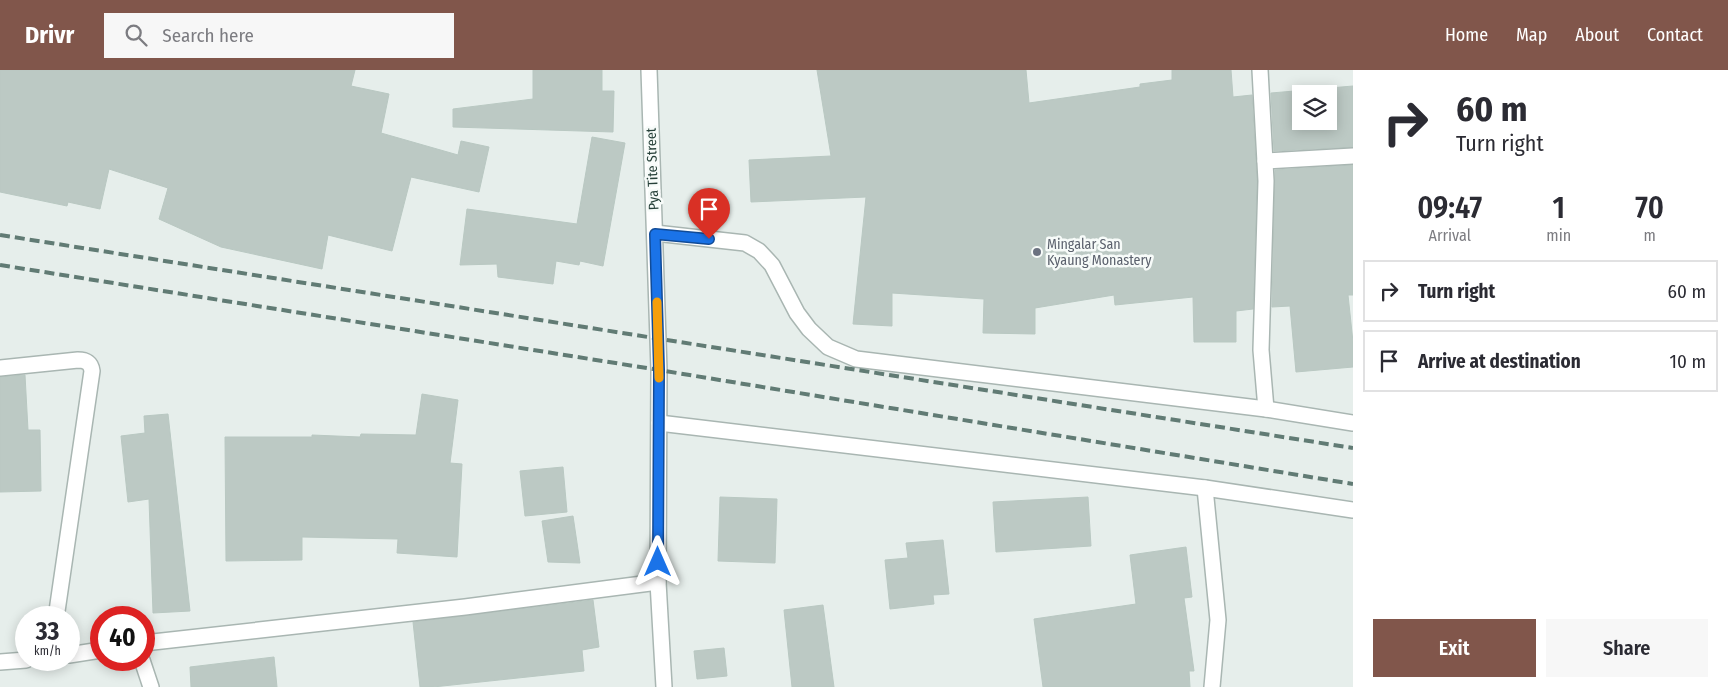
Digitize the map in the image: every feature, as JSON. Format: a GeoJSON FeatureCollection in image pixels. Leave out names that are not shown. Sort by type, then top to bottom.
{"type":"FeatureCollection","features":[{"type":"Feature","properties":{"kind":"street","name":"Pya Tite Street"},"geometry":{"type":"LineString","coordinates":[[649,70],[659,370],[658,582],[664,687]]}},
{"type":"Feature","properties":{"kind":"street"},"geometry":{"type":"LineString","coordinates":[[1260,70],[1266,181],[1261,350],[1266,409]]}},
{"type":"Feature","properties":{"kind":"street"},"geometry":{"type":"LineString","coordinates":[[1265,161],[1353,156]]}},
{"type":"Feature","properties":{"kind":"street"},"geometry":{"type":"LineString","coordinates":[[655,234],[745,242],[759,251],[772,265],[797,313],[809,330],[828,347],[856,359],[1266,409],[1353,423]]}},
{"type":"Feature","properties":{"kind":"street"},"geometry":{"type":"LineString","coordinates":[[0,368],[78,360],[85,361],[92,371],[58,606]]}},
{"type":"Feature","properties":{"kind":"street"},"geometry":{"type":"LineString","coordinates":[[659,423],[1205,488],[1353,510]]}},
{"type":"Feature","properties":{"kind":"street"},"geometry":{"type":"LineString","coordinates":[[1205,488],[1218,620],[1212,687]]}},
{"type":"Feature","properties":{"kind":"street"},"geometry":{"type":"LineString","coordinates":[[155,642],[465,607],[658,582]]}},
{"type":"Feature","properties":{"kind":"street"},"geometry":{"type":"LineString","coordinates":[[0,662],[15,661]]}},
{"type":"Feature","properties":{"kind":"street"},"geometry":{"type":"LineString","coordinates":[[146,671],[151,687]]}},
{"type":"Feature","properties":{"kind":"building"},"geometry":{"type":"Polygon","coordinates":[[[0,70],[355,70],[351,86],[389,94],[381,133],[458,155],[461,141],[489,147],[479,192],[411,177],[392,251],[328,235],[322,269],[221,247],[159,219],[168,188],[109,169],[100,209],[68,202],[67,206],[0,192],[0,70]]]}},
{"type":"Feature","properties":{"kind":"building"},"geometry":{"type":"Polygon","coordinates":[[[533,70],[602,70],[602,91],[614,91],[613,132],[453,127],[453,109],[533,99],[533,70]]]}},
{"type":"Feature","properties":{"kind":"building"},"geometry":{"type":"Polygon","coordinates":[[[817,70],[1026,70],[1029,103],[1140,87],[1140,84],[1172,80],[1172,70],[1231,70],[1233,97],[1252,95],[1257,181],[1253,309],[1236,311],[1236,342],[1194,342],[1193,297],[1115,305],[1114,295],[1035,308],[1035,334],[983,333],[984,299],[892,293],[892,326],[853,324],[866,197],[751,202],[749,160],[831,156],[817,70]]]}},
{"type":"Feature","properties":{"kind":"building"},"geometry":{"type":"Polygon","coordinates":[[[1353,86],[1353,147],[1274,151],[1271,93],[1292,91],[1292,130],[1337,130],[1337,87],[1353,86]]]}},
{"type":"Feature","properties":{"kind":"building"},"geometry":{"type":"Polygon","coordinates":[[[592,137],[625,143],[603,266],[580,261],[579,265],[556,261],[553,284],[498,277],[497,264],[460,265],[467,209],[577,224],[592,137]]]}},
{"type":"Feature","properties":{"kind":"building"},"geometry":{"type":"Polygon","coordinates":[[[1353,165],[1353,295],[1348,295],[1353,342],[1353,367],[1296,372],[1290,306],[1272,307],[1275,170],[1353,165]]]}},
{"type":"Feature","properties":{"kind":"building"},"geometry":{"type":"Polygon","coordinates":[[[25,375],[28,430],[40,430],[41,491],[0,492],[0,377],[25,375]]]}},
{"type":"Feature","properties":{"kind":"building"},"geometry":{"type":"Polygon","coordinates":[[[422,394],[458,400],[450,463],[462,464],[457,557],[397,553],[398,539],[302,537],[302,560],[226,561],[225,437],[312,437],[312,435],[360,437],[361,434],[416,435],[422,394]]]}},
{"type":"Feature","properties":{"kind":"building"},"geometry":{"type":"Polygon","coordinates":[[[168,414],[190,611],[155,613],[155,606],[153,606],[149,499],[128,502],[121,436],[145,433],[144,416],[168,414]]]}},
{"type":"Feature","properties":{"kind":"building"},"geometry":{"type":"Polygon","coordinates":[[[563,467],[567,512],[525,516],[520,471],[563,467]]]}},
{"type":"Feature","properties":{"kind":"building"},"geometry":{"type":"Polygon","coordinates":[[[720,497],[777,499],[775,563],[718,561],[720,497]]]}},
{"type":"Feature","properties":{"kind":"building"},"geometry":{"type":"Polygon","coordinates":[[[1088,497],[1091,546],[996,552],[993,502],[1088,497]]]}},
{"type":"Feature","properties":{"kind":"building"},"geometry":{"type":"Polygon","coordinates":[[[573,516],[580,563],[548,562],[542,521],[573,516]]]}},
{"type":"Feature","properties":{"kind":"building"},"geometry":{"type":"Polygon","coordinates":[[[943,540],[949,594],[933,595],[934,604],[890,609],[885,560],[908,558],[906,543],[943,540]]]}},
{"type":"Feature","properties":{"kind":"building"},"geometry":{"type":"Polygon","coordinates":[[[1186,547],[1192,597],[1184,598],[1194,671],[1189,671],[1190,687],[1043,687],[1034,619],[1136,604],[1130,555],[1186,547]]]}},
{"type":"Feature","properties":{"kind":"building"},"geometry":{"type":"Polygon","coordinates":[[[593,600],[599,647],[582,650],[584,671],[420,687],[413,622],[593,600]]]}},
{"type":"Feature","properties":{"kind":"building"},"geometry":{"type":"Polygon","coordinates":[[[823,605],[834,687],[792,687],[784,610],[823,605]]]}},
{"type":"Feature","properties":{"kind":"building"},"geometry":{"type":"Polygon","coordinates":[[[724,648],[727,676],[697,679],[694,651],[724,648]]]}},
{"type":"Feature","properties":{"kind":"building"},"geometry":{"type":"Polygon","coordinates":[[[274,657],[277,687],[191,687],[190,667],[274,657]]]}},
{"type":"Feature","properties":{"kind":"railway"},"geometry":{"type":"LineString","coordinates":[[0,235],[1353,448]]}},
{"type":"Feature","properties":{"kind":"railway"},"geometry":{"type":"LineString","coordinates":[[0,265],[659,370],[1353,484]]}},
{"type":"Feature","properties":{"kind":"slow traffic"},"geometry":{"type":"LineString","coordinates":[[657,302],[659,378]]}},
{"type":"Feature","properties":{"kind":"place","name":"Mingalar San Kyaung Monastery"},"geometry":{"type":"Point","coordinates":[1037,252]}},
{"type":"Feature","properties":{"kind":"route"},"geometry":{"type":"LineString","coordinates":[[658,562],[659,370],[655,234],[709,239]]}}]}
